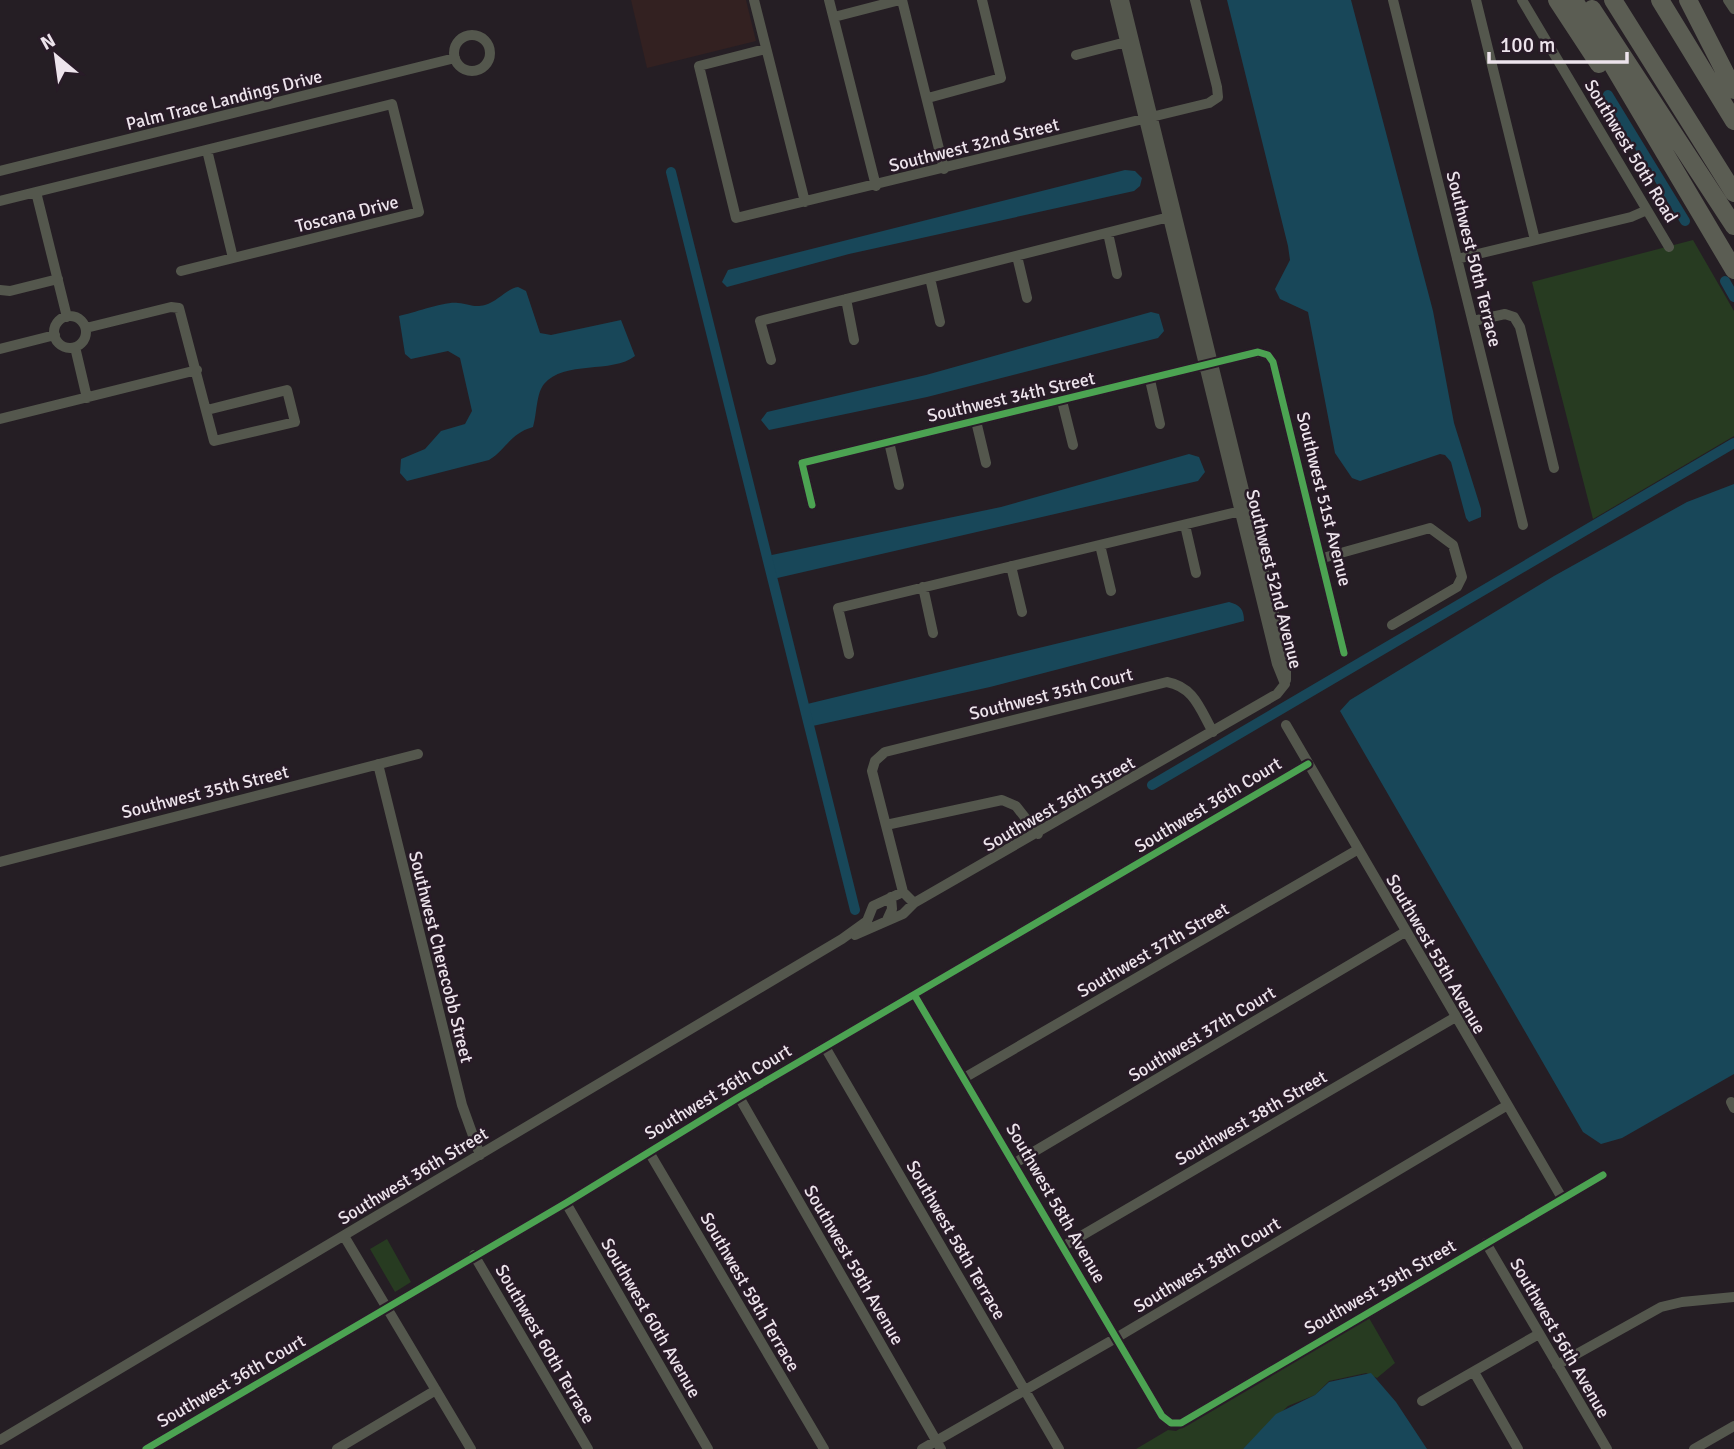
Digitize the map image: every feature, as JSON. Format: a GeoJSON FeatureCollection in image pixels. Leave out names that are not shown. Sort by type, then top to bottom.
{"type":"FeatureCollection","features":[{"type":"Feature","properties":{"kind":"highway"},"geometry":{"type":"LineString","coordinates":[[1557,0],[1698,211]]}},
{"type":"Feature","properties":{"kind":"highway"},"geometry":{"type":"LineString","coordinates":[[1574,0],[1734,270]]}},
{"type":"Feature","properties":{"kind":"highway"},"geometry":{"type":"LineString","coordinates":[[1586,0],[1734,226]]}},
{"type":"Feature","properties":{"kind":"highway"},"geometry":{"type":"LineString","coordinates":[[1613,0],[1734,193]]}},
{"type":"Feature","properties":{"kind":"highway"},"geometry":{"type":"LineString","coordinates":[[1660,0],[1734,121]]}},
{"type":"Feature","properties":{"kind":"highway"},"geometry":{"type":"LineString","coordinates":[[1688,0],[1734,90]]}},
{"type":"Feature","properties":{"kind":"street"},"geometry":{"type":"LineString","coordinates":[[754,0],[805,202]]}},
{"type":"Feature","properties":{"kind":"street"},"geometry":{"type":"LineString","coordinates":[[830,0],[876,186]]}},
{"type":"Feature","properties":{"kind":"street"},"geometry":{"type":"LineString","coordinates":[[834,17],[901,0],[944,169]]}},
{"type":"Feature","properties":{"kind":"street"},"geometry":{"type":"LineString","coordinates":[[928,98],[1001,78],[982,0]]}},
{"type":"Feature","properties":{"kind":"street","name":"Southwest 52nd Avenue"},"geometry":{"type":"LineString","coordinates":[[1115,0],[1129,42],[1245,510],[1286,662],[1285,684]]}},
{"type":"Feature","properties":{"kind":"street","name":"Southwest 52nd Avenue"},"geometry":{"type":"LineString","coordinates":[[1124,0],[1129,42]]}},
{"type":"Feature","properties":{"kind":"street","name":"Southwest 32nd Street"},"geometry":{"type":"LineString","coordinates":[[765,49],[699,66],[736,218],[1209,103],[1218,97],[1195,0]]}},
{"type":"Feature","properties":{"kind":"street","name":"Southwest 50th Terrace"},"geometry":{"type":"LineString","coordinates":[[1393,0],[1523,526]]}},
{"type":"Feature","properties":{"kind":"street"},"geometry":{"type":"LineString","coordinates":[[1476,0],[1535,240]]}},
{"type":"Feature","properties":{"kind":"street","name":"Southwest 50th Road"},"geometry":{"type":"LineString","coordinates":[[1522,0],[1669,247]]}},
{"type":"Feature","properties":{"kind":"street"},"geometry":{"type":"LineString","coordinates":[[1728,0],[1734,9]]}},
{"type":"Feature","properties":{"kind":"street"},"geometry":{"type":"LineString","coordinates":[[1076,55],[1129,42]]}},
{"type":"Feature","properties":{"kind":"street","name":"Palm Trace Landings Drive"},"geometry":{"type":"LineString","coordinates":[[0,171],[455,58]]}},
{"type":"Feature","properties":{"kind":"street","name":"Toscana Drive"},"geometry":{"type":"LineString","coordinates":[[0,201],[391,104],[419,212],[181,271]]}},
{"type":"Feature","properties":{"kind":"street"},"geometry":{"type":"LineString","coordinates":[[207,150],[233,258]]}},
{"type":"Feature","properties":{"kind":"street"},"geometry":{"type":"LineString","coordinates":[[36,192],[67,317]]}},
{"type":"Feature","properties":{"kind":"street"},"geometry":{"type":"LineString","coordinates":[[1457,259],[1631,217],[1647,209]]}},
{"type":"Feature","properties":{"kind":"street"},"geometry":{"type":"LineString","coordinates":[[771,360],[760,321],[1172,217]]}},
{"type":"Feature","properties":{"kind":"street"},"geometry":{"type":"LineString","coordinates":[[1108,233],[1117,274]]}},
{"type":"Feature","properties":{"kind":"street"},"geometry":{"type":"LineString","coordinates":[[1017,256],[1027,298]]}},
{"type":"Feature","properties":{"kind":"street"},"geometry":{"type":"LineString","coordinates":[[930,278],[940,322]]}},
{"type":"Feature","properties":{"kind":"street"},"geometry":{"type":"LineString","coordinates":[[0,290],[10,291],[58,279]]}},
{"type":"Feature","properties":{"kind":"street"},"geometry":{"type":"LineString","coordinates":[[846,299],[854,340]]}},
{"type":"Feature","properties":{"kind":"street"},"geometry":{"type":"LineString","coordinates":[[86,328],[171,307],[182,311],[214,440],[295,422],[287,390],[207,410]]}},
{"type":"Feature","properties":{"kind":"street"},"geometry":{"type":"LineString","coordinates":[[1472,321],[1505,314],[1514,317],[1520,327],[1554,468]]}},
{"type":"Feature","properties":{"kind":"street"},"geometry":{"type":"LineString","coordinates":[[67,317],[78,318],[86,328],[83,342],[75,347],[64,347],[55,335],[57,324],[67,317]]}},
{"type":"Feature","properties":{"kind":"street"},"geometry":{"type":"LineString","coordinates":[[0,349],[55,335]]}},
{"type":"Feature","properties":{"kind":"street"},"geometry":{"type":"LineString","coordinates":[[75,347],[86,398]]}},
{"type":"Feature","properties":{"kind":"street","name":"Southwest 34th Street"},"geometry":{"type":"LineString","coordinates":[[812,505],[802,463],[1258,352],[1268,355]]}},
{"type":"Feature","properties":{"kind":"street","name":"Southwest 51st Avenue"},"geometry":{"type":"LineString","coordinates":[[1268,355],[1273,362],[1345,653]]}},
{"type":"Feature","properties":{"kind":"street"},"geometry":{"type":"LineString","coordinates":[[0,419],[197,370]]}},
{"type":"Feature","properties":{"kind":"street"},"geometry":{"type":"LineString","coordinates":[[1150,380],[1160,424]]}},
{"type":"Feature","properties":{"kind":"street","name":"Southwest 34th Street"},"geometry":{"type":"LineString","coordinates":[[1062,401],[1073,445]]}},
{"type":"Feature","properties":{"kind":"street","name":"Southwest 34th Street"},"geometry":{"type":"LineString","coordinates":[[976,421],[986,463]]}},
{"type":"Feature","properties":{"kind":"street"},"geometry":{"type":"LineString","coordinates":[[889,442],[899,485]]}},
{"type":"Feature","properties":{"kind":"street"},"geometry":{"type":"LineString","coordinates":[[849,654],[838,608],[1245,510]]}},
{"type":"Feature","properties":{"kind":"street"},"geometry":{"type":"LineString","coordinates":[[1185,525],[1196,573]]}},
{"type":"Feature","properties":{"kind":"street"},"geometry":{"type":"LineString","coordinates":[[1323,558],[1430,528],[1453,545],[1462,577],[1457,587],[1392,625]]}},
{"type":"Feature","properties":{"kind":"street"},"geometry":{"type":"LineString","coordinates":[[1100,545],[1111,591]]}},
{"type":"Feature","properties":{"kind":"street"},"geometry":{"type":"LineString","coordinates":[[1011,566],[1022,612]]}},
{"type":"Feature","properties":{"kind":"street"},"geometry":{"type":"LineString","coordinates":[[923,587],[933,633]]}},
{"type":"Feature","properties":{"kind":"street","name":"Southwest 35th Court"},"geometry":{"type":"LineString","coordinates":[[886,825],[872,771],[875,761],[885,752],[1167,682],[1181,684],[1191,692],[1213,732]]}},
{"type":"Feature","properties":{"kind":"street","name":"Southwest 36th Street"},"geometry":{"type":"LineString","coordinates":[[842,939],[872,930],[903,914],[914,904],[1277,694],[1285,684]]}},
{"type":"Feature","properties":{"kind":"street","name":"Southwest 55th Avenue"},"geometry":{"type":"LineString","coordinates":[[1286,725],[1454,1018],[1562,1198]]}},
{"type":"Feature","properties":{"kind":"street","name":"Southwest 35th Street"},"geometry":{"type":"LineString","coordinates":[[0,862],[418,754]]}},
{"type":"Feature","properties":{"kind":"street","name":"Southwest Cherecobb Street"},"geometry":{"type":"LineString","coordinates":[[378,764],[462,1105],[480,1155]]}},
{"type":"Feature","properties":{"kind":"street","name":"Southwest 36th Court"},"geometry":{"type":"LineString","coordinates":[[146,1449],[566,1203],[825,1046],[915,996],[1308,764]]}},
{"type":"Feature","properties":{"kind":"street"},"geometry":{"type":"LineString","coordinates":[[914,904],[903,892],[886,825],[1002,800],[1016,806],[1038,834]]}},
{"type":"Feature","properties":{"kind":"street","name":"Southwest 37th Street"},"geometry":{"type":"LineString","coordinates":[[964,1078],[1357,850]]}},
{"type":"Feature","properties":{"kind":"street","name":"Southwest 36th Street"},"geometry":{"type":"LineString","coordinates":[[0,1440],[842,939],[867,921],[873,906],[903,892]]}},
{"type":"Feature","properties":{"kind":"street"},"geometry":{"type":"LineString","coordinates":[[887,920],[892,909],[891,897]]}},
{"type":"Feature","properties":{"kind":"street","name":"Southwest 37th Court"},"geometry":{"type":"LineString","coordinates":[[1015,1163],[1405,932]]}},
{"type":"Feature","properties":{"kind":"street","name":"Southwest 58th Avenue"},"geometry":{"type":"LineString","coordinates":[[915,996],[1162,1416],[1171,1423]]}},
{"type":"Feature","properties":{"kind":"street","name":"Southwest 38th Street"},"geometry":{"type":"LineString","coordinates":[[1064,1247],[1454,1018]]}},
{"type":"Feature","properties":{"kind":"street","name":"Southwest 58th Terrace"},"geometry":{"type":"LineString","coordinates":[[825,1046],[1059,1449]]}},
{"type":"Feature","properties":{"kind":"street","name":"Southwest 59th Avenue"},"geometry":{"type":"LineString","coordinates":[[739,1097],[939,1445]]}},
{"type":"Feature","properties":{"kind":"street","name":"Southwest 38th Court"},"geometry":{"type":"LineString","coordinates":[[922,1449],[939,1445],[1024,1389],[1116,1338],[1506,1105]]}},
{"type":"Feature","properties":{"kind":"street","name":"Southwest 59th Terrace"},"geometry":{"type":"LineString","coordinates":[[649,1152],[824,1449]]}},
{"type":"Feature","properties":{"kind":"street","name":"Southwest 39th Street"},"geometry":{"type":"LineString","coordinates":[[1171,1423],[1181,1423],[1603,1175]]}},
{"type":"Feature","properties":{"kind":"street","name":"Southwest 60th Avenue"},"geometry":{"type":"LineString","coordinates":[[566,1203],[708,1449]]}},
{"type":"Feature","properties":{"kind":"street"},"geometry":{"type":"LineString","coordinates":[[344,1236],[471,1449]]}},
{"type":"Feature","properties":{"kind":"street","name":"Southwest 56th Avenue"},"geometry":{"type":"LineString","coordinates":[[1486,1243],[1606,1449]]}},
{"type":"Feature","properties":{"kind":"street","name":"Southwest 60th Terrace"},"geometry":{"type":"LineString","coordinates":[[474,1255],[588,1449]]}},
{"type":"Feature","properties":{"kind":"street"},"geometry":{"type":"LineString","coordinates":[[1557,1365],[1661,1307],[1682,1302],[1734,1297]]}},
{"type":"Feature","properties":{"kind":"street"},"geometry":{"type":"LineString","coordinates":[[1422,1401],[1539,1334]]}},
{"type":"Feature","properties":{"kind":"street"},"geometry":{"type":"LineString","coordinates":[[1474,1371],[1518,1449]]}},
{"type":"Feature","properties":{"kind":"street"},"geometry":{"type":"LineString","coordinates":[[337,1449],[436,1390]]}},
{"type":"Feature","properties":{"kind":"street"},"geometry":{"type":"LineString","coordinates":[[1694,1449],[1734,1426]]}},
{"type":"Feature","properties":{"kind":"shaded area"},"geometry":{"type":"Polygon","coordinates":[[[631,0],[746,0],[756,41],[647,68],[631,0]]]}},
{"type":"Feature","properties":{"kind":"green space"},"geometry":{"type":"Polygon","coordinates":[[[1693,240],[1734,311],[1734,436],[1593,519],[1532,282],[1693,240]]]}},
{"type":"Feature","properties":{"kind":"green space"},"geometry":{"type":"Polygon","coordinates":[[[387,1239],[411,1282],[395,1292],[370,1249],[387,1239]]]}},
{"type":"Feature","properties":{"kind":"green space"},"geometry":{"type":"Polygon","coordinates":[[[1369,1318],[1395,1363],[1377,1378],[1366,1373],[1329,1381],[1315,1395],[1288,1406],[1243,1449],[1136,1449],[1168,1430],[1176,1431],[1369,1318]]]}},
{"type":"Feature","properties":{"kind":"water"},"geometry":{"type":"Polygon","coordinates":[[[1227,0],[1351,0],[1433,311],[1454,423],[1481,509],[1481,517],[1469,522],[1466,518],[1451,462],[1445,455],[1440,454],[1360,481],[1352,478],[1335,453],[1308,312],[1280,299],[1275,289],[1290,260],[1288,246],[1227,0]]]}},
{"type":"Feature","properties":{"kind":"water"},"geometry":{"type":"Polygon","coordinates":[[[1125,170],[1135,171],[1142,178],[1140,186],[1134,191],[849,254],[727,287],[722,282],[728,270],[1125,170]]]}},
{"type":"Feature","properties":{"kind":"water"},"geometry":{"type":"Polygon","coordinates":[[[518,287],[526,291],[540,333],[551,335],[621,320],[635,356],[614,365],[576,369],[553,377],[541,388],[533,427],[513,438],[489,460],[407,481],[400,473],[401,459],[425,449],[441,431],[465,424],[472,411],[460,358],[448,351],[411,359],[405,354],[399,316],[452,303],[485,305],[518,287]]]}},
{"type":"Feature","properties":{"kind":"water"},"geometry":{"type":"Polygon","coordinates":[[[1151,312],[1159,314],[1164,331],[1158,338],[927,397],[769,430],[761,420],[767,412],[926,375],[1151,312]]]}},
{"type":"Feature","properties":{"kind":"water"},"geometry":{"type":"Polygon","coordinates":[[[1189,454],[1199,457],[1205,472],[1198,481],[773,579],[767,556],[1001,507],[1189,454]]]}},
{"type":"Feature","properties":{"kind":"water"},"geometry":{"type":"Polygon","coordinates":[[[1734,484],[1734,1074],[1622,1138],[1601,1144],[1583,1132],[1340,711],[1350,700],[1554,576],[1687,502],[1734,484]]]}},
{"type":"Feature","properties":{"kind":"water"},"geometry":{"type":"Polygon","coordinates":[[[1229,602],[1241,608],[1244,621],[990,687],[808,727],[803,705],[1229,602]]]}},
{"type":"Feature","properties":{"kind":"water"},"geometry":{"type":"Polygon","coordinates":[[[1371,1373],[1396,1402],[1427,1449],[1243,1449],[1276,1414],[1315,1395],[1329,1382],[1371,1373]]]}},
{"type":"Feature","properties":{"kind":"waterway"},"geometry":{"type":"LineString","coordinates":[[1608,95],[1685,221]]}},
{"type":"Feature","properties":{"kind":"waterway"},"geometry":{"type":"LineString","coordinates":[[671,172],[855,910]]}},
{"type":"Feature","properties":{"kind":"waterway"},"geometry":{"type":"LineString","coordinates":[[1725,281],[1734,297]]}},
{"type":"Feature","properties":{"kind":"waterway"},"geometry":{"type":"LineString","coordinates":[[1152,785],[1734,443]]}},
{"type":"Feature","properties":{"kind":"cycle path"},"geometry":{"type":"LineString","coordinates":[[812,505],[802,463],[1258,352],[1268,355],[1273,362],[1344,653]]}},
{"type":"Feature","properties":{"kind":"cycle path"},"geometry":{"type":"LineString","coordinates":[[146,1449],[1308,764]]}},
{"type":"Feature","properties":{"kind":"cycle path"},"geometry":{"type":"LineString","coordinates":[[915,996],[1162,1416],[1171,1423],[1181,1423],[1603,1175]]}}]}
